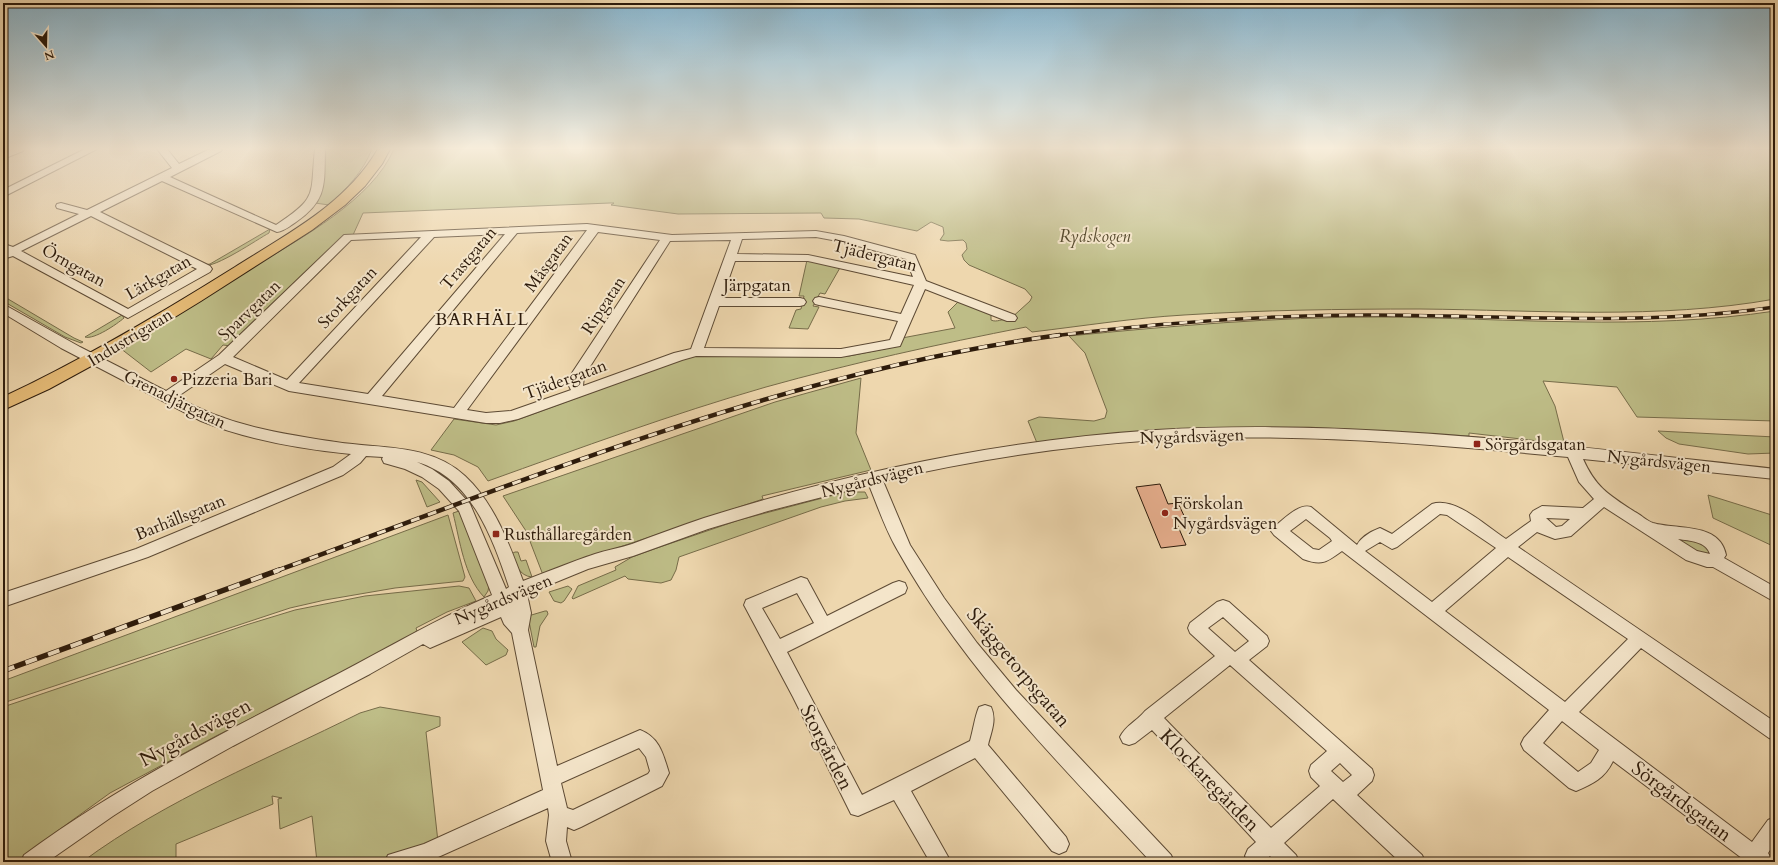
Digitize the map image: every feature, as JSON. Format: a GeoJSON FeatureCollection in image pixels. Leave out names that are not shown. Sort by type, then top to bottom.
{"type":"FeatureCollection","features":[{"type":"Feature","properties":{"kind":"main road","name":"Industrigatan"},"geometry":{"type":"LineString","coordinates":[[3,403],[54,380],[89,357],[252,261],[335,208],[354,189]]}},
{"type":"Feature","properties":{"kind":"street"},"geometry":{"type":"LineString","coordinates":[[3,194],[12,189]]}},
{"type":"Feature","properties":{"kind":"street"},"geometry":{"type":"LineString","coordinates":[[6,251],[90,213],[136,189]]}},
{"type":"Feature","properties":{"kind":"street"},"geometry":{"type":"LineString","coordinates":[[191,189],[277,229],[304,210],[314,199],[318,189]]}},
{"type":"Feature","properties":{"kind":"street"},"geometry":{"type":"LineString","coordinates":[[61,206],[90,213]]}},
{"type":"Feature","properties":{"kind":"street","name":"Lärkgatan"},"geometry":{"type":"LineString","coordinates":[[90,213],[206,269],[128,314]]}},
{"type":"Feature","properties":{"kind":"street"},"geometry":{"type":"LineString","coordinates":[[431,233],[587,226],[667,237],[811,234],[844,239],[911,257],[921,283],[1011,318]]}},
{"type":"Feature","properties":{"kind":"street","name":"Måsgatan"},"geometry":{"type":"LineString","coordinates":[[458,414],[595,228]]}},
{"type":"Feature","properties":{"kind":"street","name":"Trastgatan"},"geometry":{"type":"LineString","coordinates":[[372,399],[514,230]]}},
{"type":"Feature","properties":{"kind":"street","name":"Sparvgatan"},"geometry":{"type":"LineString","coordinates":[[166,398],[224,358],[348,237],[431,233]]}},
{"type":"Feature","properties":{"kind":"street","name":"Storkgatan"},"geometry":{"type":"LineString","coordinates":[[289,386],[431,233]]}},
{"type":"Feature","properties":{"kind":"street","name":"Järpgatan"},"geometry":{"type":"LineString","coordinates":[[696,352],[738,236]]}},
{"type":"Feature","properties":{"kind":"street","name":"Ripgatan"},"geometry":{"type":"LineString","coordinates":[[579,393],[575,384],[577,376],[667,237]]}},
{"type":"Feature","properties":{"kind":"street","name":"Örngatan"},"geometry":{"type":"LineString","coordinates":[[6,251],[128,314]]}},
{"type":"Feature","properties":{"kind":"street","name":"Järpgatan"},"geometry":{"type":"LineString","coordinates":[[731,257],[808,258]]}},
{"type":"Feature","properties":{"kind":"street","name":"Tjädergatan"},"geometry":{"type":"LineString","coordinates":[[224,358],[289,386],[458,414],[507,418],[672,359],[696,352],[841,353],[895,343],[921,283],[826,260],[808,258]]}},
{"type":"Feature","properties":{"kind":"street"},"geometry":{"type":"LineString","coordinates":[[819,301],[906,319]]}},
{"type":"Feature","properties":{"kind":"street","name":"Järpgatan"},"geometry":{"type":"LineString","coordinates":[[715,302],[800,302]]}},
{"type":"Feature","properties":{"kind":"street","name":"Grenadjärgatan"},"geometry":{"type":"LineString","coordinates":[[3,308],[89,357],[132,378],[166,398],[215,421],[240,430],[362,451],[410,465],[427,473],[444,485],[457,497],[469,516],[512,600]]}},
{"type":"Feature","properties":{"kind":"street","name":"Nygårdsvägen"},"geometry":{"type":"LineString","coordinates":[[31,862],[87,820],[157,776],[389,656],[445,635],[512,600],[604,564],[622,554],[675,534],[770,505],[874,478],[938,464],[1018,450],[1137,438],[1218,433],[1373,436],[1573,452],[1775,474]]}},
{"type":"Feature","properties":{"kind":"street","name":"Barhällsgatan"},"geometry":{"type":"LineString","coordinates":[[3,600],[142,553],[186,535],[338,471],[355,459],[362,451]]}},
{"type":"Feature","properties":{"kind":"street"},"geometry":{"type":"LineString","coordinates":[[1573,452],[1584,478],[1603,499],[1692,556],[1707,561],[1715,560],[1775,595]]}},
{"type":"Feature","properties":{"kind":"street","name":"Skäggetorpsgatan"},"geometry":{"type":"LineString","coordinates":[[874,478],[903,547],[938,603],[971,648],[1010,696],[1164,862]]}},
{"type":"Feature","properties":{"kind":"street"},"geometry":{"type":"LineString","coordinates":[[1586,514],[1542,512],[1538,515],[1538,520],[1547,530],[1561,534],[1566,532],[1603,499]]}},
{"type":"Feature","properties":{"kind":"street"},"geometry":{"type":"LineString","coordinates":[[1365,545],[1380,534],[1392,543],[1437,508],[1450,509],[1775,732]]}},
{"type":"Feature","properties":{"kind":"street"},"geometry":{"type":"LineString","coordinates":[[1432,612],[1533,526],[1541,525]]}},
{"type":"Feature","properties":{"kind":"street"},"geometry":{"type":"LineString","coordinates":[[1648,528],[1704,537],[1717,549],[1718,556],[1715,560]]}},
{"type":"Feature","properties":{"kind":"street","name":"Sörgårdsgatan"},"geometry":{"type":"LineString","coordinates":[[1342,542],[1758,859],[1775,827]]}},
{"type":"Feature","properties":{"kind":"street","name":"Storgården"},"geometry":{"type":"LineString","coordinates":[[824,626],[801,584],[752,605],[858,807],[978,747]]}},
{"type":"Feature","properties":{"kind":"street"},"geometry":{"type":"LineString","coordinates":[[776,649],[824,626],[856,608],[900,588]]}},
{"type":"Feature","properties":{"kind":"street"},"geometry":{"type":"LineString","coordinates":[[512,600],[515,625],[520,630],[552,787],[559,814],[556,841],[562,862]]}},
{"type":"Feature","properties":{"kind":"street"},"geometry":{"type":"LineString","coordinates":[[1610,747],[1602,765],[1592,776],[1576,782],[1530,744],[1640,638]]}},
{"type":"Feature","properties":{"kind":"street","name":"Klockaregården"},"geometry":{"type":"LineString","coordinates":[[1129,737],[1145,725],[1151,717],[1232,658],[1340,751],[1365,775],[1338,790],[1270,842],[1255,856]]}},
{"type":"Feature","properties":{"kind":"street"},"geometry":{"type":"LineString","coordinates":[[985,714],[985,722],[978,747],[1059,844]]}},
{"type":"Feature","properties":{"kind":"street","name":"Klockaregården"},"geometry":{"type":"LineString","coordinates":[[1151,717],[1289,862]]}},
{"type":"Feature","properties":{"kind":"street"},"geometry":{"type":"LineString","coordinates":[[395,862],[425,853],[552,787],[640,738],[645,740],[651,749],[660,773],[655,780],[574,820],[559,814]]}},
{"type":"Feature","properties":{"kind":"street"},"geometry":{"type":"LineString","coordinates":[[1340,751],[1318,771],[1415,862]]}},
{"type":"Feature","properties":{"kind":"street"},"geometry":{"type":"LineString","coordinates":[[898,788],[941,862]]}},
{"type":"Feature","properties":{"kind":"green space"},"geometry":{"type":"Polygon","coordinates":[[[320,189],[345,189],[329,205],[315,203],[320,189]]]}},
{"type":"Feature","properties":{"kind":"green space","name":"Rydskogen"},"geometry":{"type":"Polygon","coordinates":[[[364,189],[1775,189],[1775,299],[1731,306],[1642,312],[1553,312],[1420,309],[1302,310],[1165,316],[1032,332],[1026,327],[896,354],[731,397],[488,481],[478,467],[454,455],[431,450],[454,419],[496,425],[514,421],[681,360],[696,356],[849,356],[899,346],[902,338],[955,328],[948,312],[960,300],[991,312],[991,320],[995,321],[1009,320],[1030,301],[1032,297],[1025,289],[969,265],[964,260],[962,255],[967,249],[966,243],[963,240],[940,240],[944,234],[943,227],[931,222],[917,231],[859,219],[824,218],[821,213],[678,214],[611,205],[614,203],[363,213],[353,235],[232,346],[223,345],[211,359],[186,349],[151,372],[120,348],[293,243],[334,216],[364,189]]]}},
{"type":"Feature","properties":{"kind":"green space"},"geometry":{"type":"Polygon","coordinates":[[[270,229],[269,233],[236,253],[217,263],[204,265],[210,264],[270,229]]]}},
{"type":"Feature","properties":{"kind":"green space"},"geometry":{"type":"Polygon","coordinates":[[[807,260],[841,266],[825,294],[820,293],[813,306],[819,307],[808,329],[789,328],[796,310],[801,309],[804,296],[799,296],[807,260]]]}},
{"type":"Feature","properties":{"kind":"green space"},"geometry":{"type":"Polygon","coordinates":[[[3,296],[83,342],[81,343],[65,337],[3,301],[3,296]]]}},
{"type":"Feature","properties":{"kind":"green space"},"geometry":{"type":"Polygon","coordinates":[[[1775,311],[1775,421],[1637,417],[1617,387],[1543,381],[1555,406],[1565,446],[1549,445],[1547,442],[1469,433],[1469,436],[1446,436],[1331,428],[1223,430],[1037,443],[1028,421],[1039,417],[1094,421],[1105,418],[1107,411],[1085,353],[1069,336],[1262,320],[1339,317],[1627,322],[1676,321],[1775,311]]]}},
{"type":"Feature","properties":{"kind":"green space"},"geometry":{"type":"Polygon","coordinates":[[[122,315],[124,318],[105,331],[94,336],[85,337],[122,315]]]}},
{"type":"Feature","properties":{"kind":"green space"},"geometry":{"type":"Polygon","coordinates":[[[861,378],[856,433],[871,470],[762,496],[763,499],[578,561],[543,575],[526,531],[503,496],[775,402],[861,378]]]}},
{"type":"Feature","properties":{"kind":"green space"},"geometry":{"type":"Polygon","coordinates":[[[1658,431],[1775,437],[1775,453],[1748,454],[1679,444],[1666,438],[1658,431]]]}},
{"type":"Feature","properties":{"kind":"green space"},"geometry":{"type":"Polygon","coordinates":[[[416,480],[422,482],[440,502],[427,507],[416,480]]]}},
{"type":"Feature","properties":{"kind":"green space"},"geometry":{"type":"Polygon","coordinates":[[[853,490],[854,492],[865,492],[868,498],[845,501],[821,507],[679,557],[676,570],[671,580],[661,583],[628,579],[625,576],[573,599],[572,598],[578,586],[616,570],[615,567],[632,557],[739,520],[853,490]]]}},
{"type":"Feature","properties":{"kind":"green space"},"geometry":{"type":"Polygon","coordinates":[[[1708,495],[1775,516],[1775,547],[1713,518],[1708,495]]]}},
{"type":"Feature","properties":{"kind":"green space"},"geometry":{"type":"Polygon","coordinates":[[[459,511],[489,585],[488,591],[484,597],[477,589],[467,569],[453,513],[459,511]]]}},
{"type":"Feature","properties":{"kind":"green space"},"geometry":{"type":"Polygon","coordinates":[[[448,515],[465,577],[463,581],[395,588],[325,600],[290,608],[3,703],[3,681],[448,515]]]}},
{"type":"Feature","properties":{"kind":"green space"},"geometry":{"type":"Polygon","coordinates":[[[1669,535],[1702,541],[1711,553],[1700,555],[1695,553],[1669,535]]]}},
{"type":"Feature","properties":{"kind":"green space"},"geometry":{"type":"Polygon","coordinates":[[[518,552],[521,561],[526,560],[532,577],[524,574],[518,569],[511,554],[518,552]]]}},
{"type":"Feature","properties":{"kind":"green space"},"geometry":{"type":"Polygon","coordinates":[[[459,586],[469,588],[476,601],[447,612],[416,628],[417,631],[398,644],[216,736],[110,793],[56,832],[19,862],[3,862],[3,707],[246,625],[295,610],[365,596],[459,586]]]}},
{"type":"Feature","properties":{"kind":"green space"},"geometry":{"type":"Polygon","coordinates":[[[568,586],[572,589],[564,601],[561,603],[554,601],[549,592],[568,586]]]}},
{"type":"Feature","properties":{"kind":"green space"},"geometry":{"type":"Polygon","coordinates":[[[547,611],[548,614],[540,626],[536,647],[534,647],[528,616],[547,611]]]}},
{"type":"Feature","properties":{"kind":"green space"},"geometry":{"type":"Polygon","coordinates":[[[483,628],[492,631],[496,639],[508,650],[506,655],[486,665],[462,642],[483,628]]]}},
{"type":"Feature","properties":{"kind":"green space"},"geometry":{"type":"Polygon","coordinates":[[[380,707],[440,717],[440,726],[426,732],[438,842],[391,855],[383,862],[317,862],[312,816],[280,829],[278,799],[282,798],[272,796],[273,804],[176,844],[176,862],[82,862],[114,839],[183,800],[360,713],[380,707]]]}},
{"type":"Feature","properties":{"kind":"building","name":"Förskolan Nygårdsvägen"},"geometry":{"type":"Polygon","coordinates":[[[1160,484],[1168,504],[1178,503],[1187,522],[1177,524],[1186,545],[1161,548],[1136,487],[1160,484]]]}},
{"type":"Feature","properties":{"kind":"railway"},"geometry":{"type":"LineString","coordinates":[[1058,335],[1131,327],[1289,316],[1419,315],[1622,318],[1673,317],[1775,307]]}},
{"type":"Feature","properties":{"kind":"railway"},"geometry":{"type":"LineString","coordinates":[[276,571],[565,465],[760,401],[859,374],[959,352],[1058,335]]}},
{"type":"Feature","properties":{"kind":"railway"},"geometry":{"type":"LineString","coordinates":[[1052,336],[1058,335]]}},
{"type":"Feature","properties":{"kind":"railway"},"geometry":{"type":"LineString","coordinates":[[3,671],[279,570]]}},
{"type":"Feature","properties":{"kind":"place","name":"Pizzeria Bari"},"geometry":{"type":"Point","coordinates":[174,379]}},
{"type":"Feature","properties":{"kind":"place","name":"Sörgårdsgatan"},"geometry":{"type":"Point","coordinates":[1477,444]}},
{"type":"Feature","properties":{"kind":"place","name":"Förskolan Nygårdsvägen"},"geometry":{"type":"Point","coordinates":[1165,513]}},
{"type":"Feature","properties":{"kind":"place","name":"Rusthållaregården"},"geometry":{"type":"Point","coordinates":[496,534]}},
{"type":"Feature","properties":{"kind":"district","name":"BARHÄLL"},"geometry":{"type":"Point","coordinates":[482,319]}}]}
